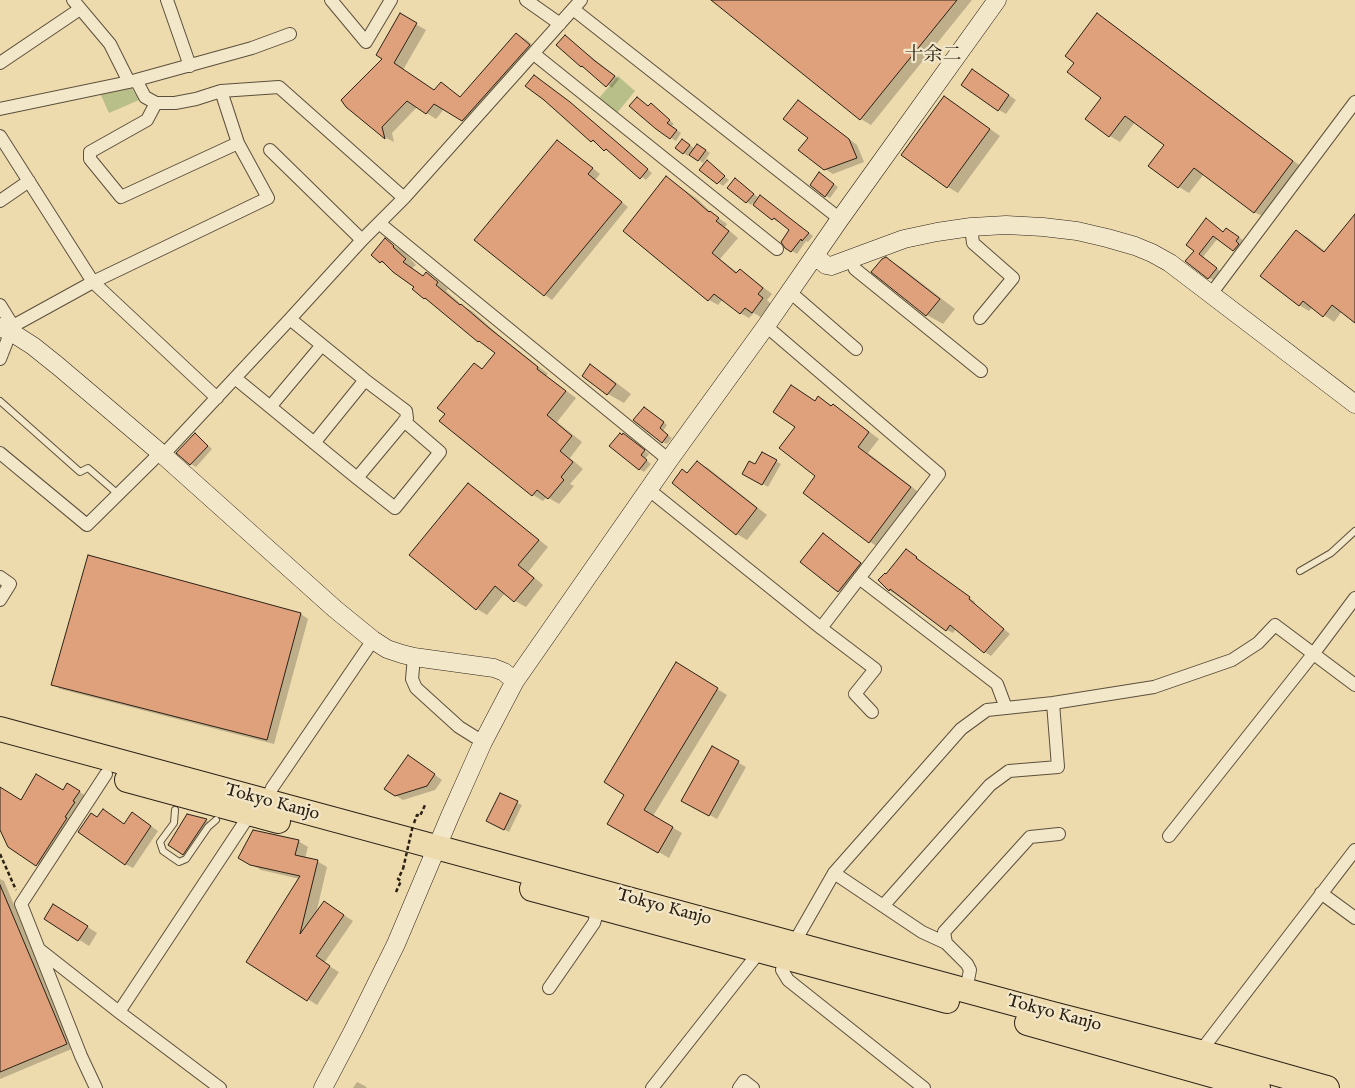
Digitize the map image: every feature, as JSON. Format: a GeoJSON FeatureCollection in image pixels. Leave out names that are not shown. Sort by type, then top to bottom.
{"type":"FeatureCollection","features":[{"type":"Feature","properties":{"kind":"highway","name":"Tokyo Kanjo"},"geometry":{"type":"LineString","coordinates":[[0,729],[258,807],[790,951],[997,1015],[1258,1088]]}},
{"type":"Feature","properties":{"kind":"highway","name":"Tokyo Kanjo"},"geometry":{"type":"LineString","coordinates":[[0,745],[106,774],[258,807]]}},
{"type":"Feature","properties":{"kind":"highway","name":"Tokyo Kanjo"},"geometry":{"type":"LineString","coordinates":[[601,900],[760,951],[790,951],[966,990],[1327,1088]]}},
{"type":"Feature","properties":{"kind":"street"},"geometry":{"type":"LineString","coordinates":[[331,0],[366,42],[391,0]]}},
{"type":"Feature","properties":{"kind":"street"},"geometry":{"type":"LineString","coordinates":[[526,0],[560,24]]}},
{"type":"Feature","properties":{"kind":"street"},"geometry":{"type":"LineString","coordinates":[[323,1088],[396,944],[484,742],[515,681],[648,489],[997,0]]}},
{"type":"Feature","properties":{"kind":"street"},"geometry":{"type":"LineString","coordinates":[[170,1],[190,66]]}},
{"type":"Feature","properties":{"kind":"street"},"geometry":{"type":"LineString","coordinates":[[0,453],[87,525],[156,457],[163,455],[217,398],[362,240],[404,198],[579,2],[840,219]]}},
{"type":"Feature","properties":{"kind":"street"},"geometry":{"type":"LineString","coordinates":[[0,63],[77,4],[110,44],[145,97],[156,103],[175,103],[221,91],[279,88],[404,198]]}},
{"type":"Feature","properties":{"kind":"street"},"geometry":{"type":"LineString","coordinates":[[0,109],[133,81],[252,48],[290,34]]}},
{"type":"Feature","properties":{"kind":"street"},"geometry":{"type":"LineString","coordinates":[[534,54],[777,249]]}},
{"type":"Feature","properties":{"kind":"street"},"geometry":{"type":"LineString","coordinates":[[8,328],[93,282],[268,198],[238,143],[221,91]]}},
{"type":"Feature","properties":{"kind":"street"},"geometry":{"type":"LineString","coordinates":[[1211,294],[1355,102]]}},
{"type":"Feature","properties":{"kind":"street"},"geometry":{"type":"LineString","coordinates":[[156,103],[147,120],[90,152],[90,160],[121,197],[238,143]]}},
{"type":"Feature","properties":{"kind":"street"},"geometry":{"type":"LineString","coordinates":[[0,136],[93,282],[217,398]]}},
{"type":"Feature","properties":{"kind":"street"},"geometry":{"type":"LineString","coordinates":[[270,150],[362,240]]}},
{"type":"Feature","properties":{"kind":"street"},"geometry":{"type":"LineString","coordinates":[[0,201],[29,182]]}},
{"type":"Feature","properties":{"kind":"street"},"geometry":{"type":"LineString","coordinates":[[380,223],[669,460]]}},
{"type":"Feature","properties":{"kind":"street"},"geometry":{"type":"LineString","coordinates":[[814,256],[826,265],[831,266],[904,238],[971,227],[1006,225],[1042,227],[1077,231],[1107,238],[1135,246],[1170,263],[1355,404]]}},
{"type":"Feature","properties":{"kind":"street"},"geometry":{"type":"LineString","coordinates":[[971,227],[973,243],[1013,278],[980,318]]}},
{"type":"Feature","properties":{"kind":"street"},"geometry":{"type":"LineString","coordinates":[[850,259],[855,269],[981,371]]}},
{"type":"Feature","properties":{"kind":"street"},"geometry":{"type":"LineString","coordinates":[[790,292],[856,349]]}},
{"type":"Feature","properties":{"kind":"street"},"geometry":{"type":"LineString","coordinates":[[0,305],[8,328],[0,359]]}},
{"type":"Feature","properties":{"kind":"street"},"geometry":{"type":"LineString","coordinates":[[290,320],[406,411],[407,418],[357,478]]}},
{"type":"Feature","properties":{"kind":"street"},"geometry":{"type":"LineString","coordinates":[[766,326],[939,474],[821,628]]}},
{"type":"Feature","properties":{"kind":"street"},"geometry":{"type":"LineString","coordinates":[[8,328],[58,366],[163,455],[373,640],[386,649],[414,657],[494,668],[504,672],[515,681]]}},
{"type":"Feature","properties":{"kind":"street"},"geometry":{"type":"LineString","coordinates":[[270,406],[322,345]]}},
{"type":"Feature","properties":{"kind":"street"},"geometry":{"type":"LineString","coordinates":[[235,378],[395,508],[440,452],[404,421]]}},
{"type":"Feature","properties":{"kind":"street"},"geometry":{"type":"LineString","coordinates":[[314,443],[365,380]]}},
{"type":"Feature","properties":{"kind":"street"},"geometry":{"type":"LineString","coordinates":[[648,489],[875,669],[855,694],[872,712]]}},
{"type":"Feature","properties":{"kind":"street"},"geometry":{"type":"LineString","coordinates":[[0,577],[10,584],[0,600]]}},
{"type":"Feature","properties":{"kind":"street"},"geometry":{"type":"LineString","coordinates":[[859,578],[996,684],[1006,708]]}},
{"type":"Feature","properties":{"kind":"street"},"geometry":{"type":"LineString","coordinates":[[1168,836],[1314,653],[1355,598]]}},
{"type":"Feature","properties":{"kind":"street"},"geometry":{"type":"LineString","coordinates":[[921,1087],[788,980],[782,970],[790,951],[834,873],[962,729],[987,710],[1053,703],[1154,687],[1232,660],[1258,643],[1275,625],[1355,685]]}},
{"type":"Feature","properties":{"kind":"street"},"geometry":{"type":"LineString","coordinates":[[119,1012],[373,640]]}},
{"type":"Feature","properties":{"kind":"street"},"geometry":{"type":"LineString","coordinates":[[414,657],[412,679],[416,688],[459,727],[484,742]]}},
{"type":"Feature","properties":{"kind":"street"},"geometry":{"type":"LineString","coordinates":[[883,906],[990,785],[1010,771],[1058,767],[1053,703]]}},
{"type":"Feature","properties":{"kind":"street"},"geometry":{"type":"LineString","coordinates":[[96,1088],[81,1056],[22,904],[106,774]]}},
{"type":"Feature","properties":{"kind":"street"},"geometry":{"type":"LineString","coordinates":[[946,943],[944,932],[1030,837],[1059,834]]}},
{"type":"Feature","properties":{"kind":"street"},"geometry":{"type":"LineString","coordinates":[[1200,1052],[1355,850]]}},
{"type":"Feature","properties":{"kind":"street"},"geometry":{"type":"LineString","coordinates":[[834,873],[922,932],[946,943],[967,964],[970,970],[966,990]]}},
{"type":"Feature","properties":{"kind":"street"},"geometry":{"type":"LineString","coordinates":[[1321,893],[1355,918]]}},
{"type":"Feature","properties":{"kind":"street"},"geometry":{"type":"LineString","coordinates":[[548,988],[594,923],[601,900]]}},
{"type":"Feature","properties":{"kind":"street"},"geometry":{"type":"LineString","coordinates":[[39,950],[220,1088]]}},
{"type":"Feature","properties":{"kind":"street"},"geometry":{"type":"LineString","coordinates":[[652,1088],[760,951]]}},
{"type":"Feature","properties":{"kind":"street"},"geometry":{"type":"LineString","coordinates":[[739,1088],[744,1081],[753,1088]]}},
{"type":"Feature","properties":{"kind":"lane"},"geometry":{"type":"LineString","coordinates":[[0,401],[80,472],[88,468],[118,494]]}},
{"type":"Feature","properties":{"kind":"lane"},"geometry":{"type":"LineString","coordinates":[[1300,571],[1331,552],[1355,532]]}},
{"type":"Feature","properties":{"kind":"lane"},"geometry":{"type":"LineString","coordinates":[[175,810],[174,823],[160,842],[163,851],[179,862],[186,859],[208,827],[216,820]]}},
{"type":"Feature","properties":{"kind":"path"},"geometry":{"type":"LineString","coordinates":[[396,892],[401,881],[398,879],[403,869],[417,815],[420,816],[425,805]]}},
{"type":"Feature","properties":{"kind":"path"},"geometry":{"type":"LineString","coordinates":[[0,854],[22,904]]}},
{"type":"Feature","properties":{"kind":"green space"},"geometry":{"type":"Polygon","coordinates":[[[618,76],[635,91],[617,113],[599,98],[618,76]]]}},
{"type":"Feature","properties":{"kind":"green space"},"geometry":{"type":"Polygon","coordinates":[[[126,86],[132,89],[139,100],[109,113],[100,93],[126,86]]]}},
{"type":"Feature","properties":{"kind":"building"},"geometry":{"type":"Polygon","coordinates":[[[711,0],[957,0],[860,120],[711,0]]]}},
{"type":"Feature","properties":{"kind":"building"},"geometry":{"type":"Polygon","coordinates":[[[400,13],[417,23],[394,63],[434,90],[441,82],[460,97],[516,33],[530,45],[462,121],[434,104],[426,114],[407,101],[382,127],[385,139],[346,107],[341,100],[382,59],[376,55],[400,13]]]}},
{"type":"Feature","properties":{"kind":"building"},"geometry":{"type":"Polygon","coordinates":[[[1097,13],[1293,161],[1254,213],[1194,168],[1178,188],[1148,166],[1164,145],[1125,116],[1109,137],[1085,119],[1101,98],[1067,72],[1074,63],[1065,56],[1097,13]]]}},
{"type":"Feature","properties":{"kind":"building"},"geometry":{"type":"Polygon","coordinates":[[[565,35],[615,76],[606,87],[556,45],[565,35]]]}},
{"type":"Feature","properties":{"kind":"building"},"geometry":{"type":"Polygon","coordinates":[[[972,69],[1009,95],[998,111],[961,85],[972,69]]]}},
{"type":"Feature","properties":{"kind":"building"},"geometry":{"type":"Polygon","coordinates":[[[534,75],[570,102],[648,169],[640,179],[606,149],[604,151],[593,140],[591,142],[544,100],[525,86],[534,75]]]}},
{"type":"Feature","properties":{"kind":"building"},"geometry":{"type":"Polygon","coordinates":[[[944,96],[990,129],[947,188],[901,155],[944,96]]]}},
{"type":"Feature","properties":{"kind":"building"},"geometry":{"type":"Polygon","coordinates":[[[637,97],[648,106],[651,103],[670,120],[667,123],[677,130],[670,139],[629,106],[637,97]]]}},
{"type":"Feature","properties":{"kind":"building"},"geometry":{"type":"Polygon","coordinates":[[[798,100],[849,139],[857,158],[824,170],[798,150],[808,138],[783,119],[798,100]]]}},
{"type":"Feature","properties":{"kind":"building"},"geometry":{"type":"Polygon","coordinates":[[[682,139],[690,145],[683,154],[675,148],[682,139]]]}},
{"type":"Feature","properties":{"kind":"building"},"geometry":{"type":"Polygon","coordinates":[[[557,140],[593,168],[588,174],[622,202],[544,296],[474,240],[557,140]]]}},
{"type":"Feature","properties":{"kind":"building"},"geometry":{"type":"Polygon","coordinates":[[[697,144],[706,150],[698,161],[689,155],[697,144]]]}},
{"type":"Feature","properties":{"kind":"building"},"geometry":{"type":"Polygon","coordinates":[[[707,160],[725,176],[717,184],[699,170],[707,160]]]}},
{"type":"Feature","properties":{"kind":"building"},"geometry":{"type":"Polygon","coordinates":[[[819,172],[834,184],[825,197],[810,185],[819,172]]]}},
{"type":"Feature","properties":{"kind":"building"},"geometry":{"type":"Polygon","coordinates":[[[666,176],[709,212],[719,218],[716,221],[729,231],[712,253],[736,273],[740,269],[763,288],[758,294],[763,298],[752,313],[745,308],[740,314],[714,294],[708,301],[623,231],[666,176]]]}},
{"type":"Feature","properties":{"kind":"building"},"geometry":{"type":"Polygon","coordinates":[[[735,178],[754,194],[746,203],[727,188],[735,178]]]}},
{"type":"Feature","properties":{"kind":"building"},"geometry":{"type":"Polygon","coordinates":[[[760,195],[809,233],[802,241],[801,239],[791,252],[781,242],[789,230],[753,205],[760,195]]]}},
{"type":"Feature","properties":{"kind":"building"},"geometry":{"type":"Polygon","coordinates":[[[1355,214],[1355,323],[1332,305],[1323,317],[1303,301],[1299,306],[1260,276],[1296,230],[1324,252],[1355,214]]]}},
{"type":"Feature","properties":{"kind":"building"},"geometry":{"type":"Polygon","coordinates":[[[1206,218],[1223,232],[1226,228],[1239,237],[1236,241],[1239,244],[1233,251],[1213,236],[1199,254],[1217,268],[1208,279],[1185,261],[1194,251],[1186,245],[1206,218]]]}},
{"type":"Feature","properties":{"kind":"building"},"geometry":{"type":"Polygon","coordinates":[[[385,238],[406,259],[403,262],[423,276],[426,272],[438,282],[436,285],[566,391],[547,415],[572,436],[560,451],[573,462],[561,477],[564,480],[548,499],[537,490],[532,496],[439,421],[445,414],[437,408],[474,363],[482,369],[495,353],[478,342],[424,299],[412,289],[414,287],[393,272],[382,261],[380,263],[371,255],[385,238]]]}},
{"type":"Feature","properties":{"kind":"building"},"geometry":{"type":"Polygon","coordinates":[[[886,257],[940,299],[926,316],[871,272],[886,257]]]}},
{"type":"Feature","properties":{"kind":"building"},"geometry":{"type":"Polygon","coordinates":[[[590,364],[616,384],[607,395],[582,376],[590,364]]]}},
{"type":"Feature","properties":{"kind":"building"},"geometry":{"type":"Polygon","coordinates":[[[791,385],[815,401],[818,396],[831,406],[833,404],[869,432],[858,447],[911,487],[869,543],[803,493],[815,476],[779,448],[795,427],[773,412],[791,385]]]}},
{"type":"Feature","properties":{"kind":"building"},"geometry":{"type":"Polygon","coordinates":[[[644,407],[664,422],[660,428],[668,435],[662,443],[633,420],[644,407]]]}},
{"type":"Feature","properties":{"kind":"building"},"geometry":{"type":"Polygon","coordinates":[[[195,433],[208,446],[190,465],[176,453],[195,433]]]}},
{"type":"Feature","properties":{"kind":"building"},"geometry":{"type":"Polygon","coordinates":[[[620,433],[622,435],[623,433],[645,450],[641,455],[647,460],[639,470],[609,446],[620,433]]]}},
{"type":"Feature","properties":{"kind":"building"},"geometry":{"type":"Polygon","coordinates":[[[762,452],[777,460],[762,485],[742,474],[749,461],[755,464],[762,452]]]}},
{"type":"Feature","properties":{"kind":"building"},"geometry":{"type":"Polygon","coordinates":[[[697,461],[757,508],[736,535],[672,483],[682,469],[687,473],[697,461]]]}},
{"type":"Feature","properties":{"kind":"building"},"geometry":{"type":"Polygon","coordinates":[[[468,483],[539,540],[518,565],[534,578],[514,602],[495,586],[476,610],[409,555],[468,483]]]}},
{"type":"Feature","properties":{"kind":"building"},"geometry":{"type":"Polygon","coordinates":[[[823,533],[861,563],[838,592],[800,562],[823,533]]]}},
{"type":"Feature","properties":{"kind":"building"},"geometry":{"type":"Polygon","coordinates":[[[906,549],[970,597],[969,599],[1004,629],[984,653],[950,625],[946,631],[890,589],[889,591],[878,580],[886,574],[906,549]]]}},
{"type":"Feature","properties":{"kind":"building"},"geometry":{"type":"Polygon","coordinates":[[[88,555],[301,613],[267,740],[51,685],[88,555]]]}},
{"type":"Feature","properties":{"kind":"building"},"geometry":{"type":"Polygon","coordinates":[[[676,662],[718,688],[644,810],[673,827],[658,853],[607,824],[624,795],[604,782],[676,662]]]}},
{"type":"Feature","properties":{"kind":"building"},"geometry":{"type":"Polygon","coordinates":[[[712,746],[739,761],[709,816],[681,801],[712,746]]]}},
{"type":"Feature","properties":{"kind":"building"},"geometry":{"type":"Polygon","coordinates":[[[408,755],[435,774],[427,786],[395,796],[384,789],[408,755]]]}},
{"type":"Feature","properties":{"kind":"building"},"geometry":{"type":"Polygon","coordinates":[[[36,774],[63,790],[67,783],[80,791],[65,817],[67,818],[36,866],[8,847],[0,830],[0,787],[21,800],[36,774]]]}},
{"type":"Feature","properties":{"kind":"building"},"geometry":{"type":"Polygon","coordinates":[[[500,793],[518,801],[504,830],[486,821],[500,793]]]}},
{"type":"Feature","properties":{"kind":"building"},"geometry":{"type":"Polygon","coordinates":[[[103,809],[124,824],[132,812],[151,826],[125,865],[78,832],[91,813],[97,817],[103,809]]]}},
{"type":"Feature","properties":{"kind":"building"},"geometry":{"type":"Polygon","coordinates":[[[187,814],[207,819],[183,855],[168,845],[187,814]]]}},
{"type":"Feature","properties":{"kind":"building"},"geometry":{"type":"Polygon","coordinates":[[[253,830],[299,840],[295,855],[318,860],[300,934],[324,901],[344,915],[316,956],[330,966],[307,1001],[246,962],[300,876],[250,865],[238,858],[253,830]]]}},
{"type":"Feature","properties":{"kind":"building"},"geometry":{"type":"Polygon","coordinates":[[[0,885],[67,1044],[0,1072],[0,885]]]}},
{"type":"Feature","properties":{"kind":"building"},"geometry":{"type":"Polygon","coordinates":[[[53,904],[88,926],[78,941],[44,919],[53,904]]]}},
{"type":"Feature","properties":{"kind":"district","name":"十余二"},"geometry":{"type":"Point","coordinates":[933,56]}}]}
